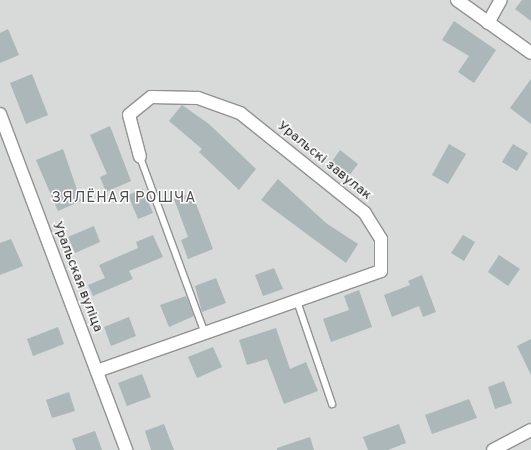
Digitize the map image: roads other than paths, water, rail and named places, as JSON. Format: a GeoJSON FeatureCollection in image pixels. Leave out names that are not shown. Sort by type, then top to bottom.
{"type":"FeatureCollection","features":[{"type":"Feature","properties":{"kind":"street"},"geometry":{"type":"LineString","coordinates":[[458,0],[488,24],[531,53]]}},
{"type":"Feature","properties":{"kind":"street"},"geometry":{"type":"LineString","coordinates":[[488,24],[501,0]]}},
{"type":"Feature","properties":{"kind":"street","name":"Уральскі завулак"},"geometry":{"type":"LineString","coordinates":[[97,372],[381,271],[381,239],[365,213],[240,113],[198,98],[151,97],[129,114],[140,158]]}},
{"type":"Feature","properties":{"kind":"street","name":"Уральская вуліца"},"geometry":{"type":"LineString","coordinates":[[0,114],[126,450]]}},
{"type":"Feature","properties":{"kind":"street"},"geometry":{"type":"LineString","coordinates":[[493,450],[531,430]]}},
{"type":"Feature","properties":{"kind":"lane"},"geometry":{"type":"LineString","coordinates":[[140,158],[204,334]]}},
{"type":"Feature","properties":{"kind":"lane"},"geometry":{"type":"LineString","coordinates":[[297,301],[332,404]]}},
{"type":"Feature","properties":{"kind":"district","name":"ЗЯЛЁНАЯ РОШЧА"},"geometry":{"type":"Point","coordinates":[124,199]}}]}
